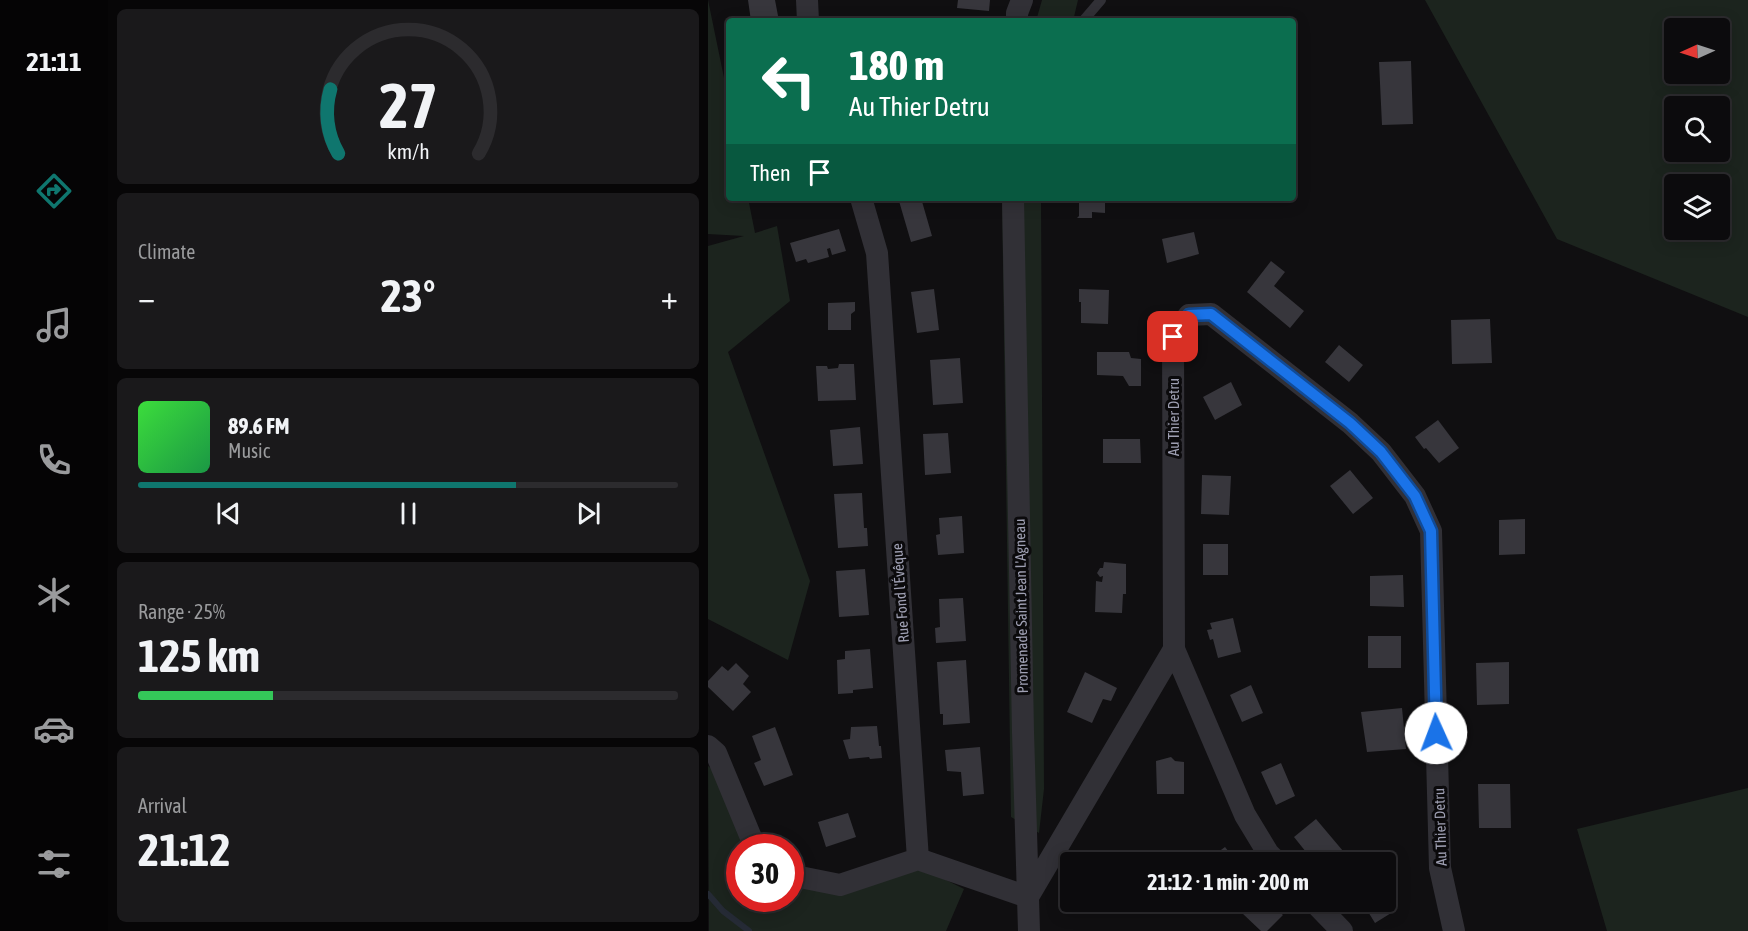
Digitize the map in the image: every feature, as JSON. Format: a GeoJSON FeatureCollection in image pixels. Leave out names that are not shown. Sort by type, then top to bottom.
{"type":"FeatureCollection","features":[{"type":"Feature","properties":{"kind":"street"},"geometry":{"type":"LineString","coordinates":[[807,0],[808,18]]}},
{"type":"Feature","properties":{"kind":"street"},"geometry":{"type":"LineString","coordinates":[[1017,18],[1022,0]]}},
{"type":"Feature","properties":{"kind":"street","name":"Rue Fond l'Évêque"},"geometry":{"type":"LineString","coordinates":[[862,201],[877,253],[918,859]]}},
{"type":"Feature","properties":{"kind":"street","name":"Promenade Saint Jean L'Agneau"},"geometry":{"type":"LineString","coordinates":[[1013,201],[1029,931]]}},
{"type":"Feature","properties":{"kind":"street","name":"Au Thier Detru"},"geometry":{"type":"LineString","coordinates":[[1267,852],[1245,815],[1174,649],[1173,337],[1189,315],[1211,314],[1350,423],[1381,452],[1415,496],[1431,531],[1440,868],[1454,931]]}},
{"type":"Feature","properties":{"kind":"street"},"geometry":{"type":"LineString","coordinates":[[804,878],[840,885],[918,859],[1028,897],[1174,649]]}},
{"type":"Feature","properties":{"kind":"street"},"geometry":{"type":"LineString","coordinates":[[712,749],[749,834]]}},
{"type":"Feature","properties":{"kind":"street"},"geometry":{"type":"LineString","coordinates":[[1323,912],[1341,931]]}},
{"type":"Feature","properties":{"kind":"lane"},"geometry":{"type":"LineString","coordinates":[[1086,18],[1101,0]]}},
{"type":"Feature","properties":{"kind":"shaded area"},"geometry":{"type":"Polygon","coordinates":[[[708,0],[726,87],[726,201],[749,201],[755,233],[777,226],[790,301],[728,352],[810,581],[788,660],[708,619],[708,246],[744,236],[708,234],[708,0]]]}},
{"type":"Feature","properties":{"kind":"shaded area"},"geometry":{"type":"Polygon","coordinates":[[[1042,0],[1078,0],[1074,18],[1037,18],[1042,0]]]}},
{"type":"Feature","properties":{"kind":"shaded area"},"geometry":{"type":"Polygon","coordinates":[[[1425,0],[1748,0],[1748,317],[1557,239],[1425,0]]]}},
{"type":"Feature","properties":{"kind":"shaded area"},"geometry":{"type":"Polygon","coordinates":[[[1002,201],[1041,201],[1044,789],[1039,833],[1011,817],[1002,201]]]}},
{"type":"Feature","properties":{"kind":"shaded area"},"geometry":{"type":"Polygon","coordinates":[[[708,766],[716,772],[743,834],[726,834],[726,912],[804,912],[804,879],[918,866],[964,889],[946,931],[709,931],[708,766]]]}},
{"type":"Feature","properties":{"kind":"shaded area"},"geometry":{"type":"Polygon","coordinates":[[[1748,788],[1748,931],[1607,931],[1577,829],[1748,788]]]}},
{"type":"Feature","properties":{"kind":"building"},"geometry":{"type":"Polygon","coordinates":[[[748,0],[775,0],[778,18],[751,18],[748,0]]]}},
{"type":"Feature","properties":{"kind":"building"},"geometry":{"type":"Polygon","coordinates":[[[958,0],[990,0],[989,11],[957,8],[958,0]]]}},
{"type":"Feature","properties":{"kind":"building"},"geometry":{"type":"Polygon","coordinates":[[[1411,61],[1413,124],[1382,125],[1379,62],[1411,61]]]}},
{"type":"Feature","properties":{"kind":"building"},"geometry":{"type":"Polygon","coordinates":[[[899,201],[922,201],[932,236],[911,242],[899,201]]]}},
{"type":"Feature","properties":{"kind":"building"},"geometry":{"type":"Polygon","coordinates":[[[1079,201],[1105,201],[1105,213],[1092,212],[1092,218],[1077,218],[1079,201]]]}},
{"type":"Feature","properties":{"kind":"building"},"geometry":{"type":"Polygon","coordinates":[[[839,229],[846,251],[832,255],[830,248],[827,249],[829,257],[808,263],[806,259],[796,262],[790,243],[839,229]]]}},
{"type":"Feature","properties":{"kind":"building"},"geometry":{"type":"Polygon","coordinates":[[[1194,232],[1199,254],[1167,263],[1162,239],[1194,232]]]}},
{"type":"Feature","properties":{"kind":"building"},"geometry":{"type":"Polygon","coordinates":[[[1271,261],[1285,272],[1274,286],[1304,311],[1290,328],[1247,292],[1271,261]]]}},
{"type":"Feature","properties":{"kind":"building"},"geometry":{"type":"Polygon","coordinates":[[[934,289],[939,330],[917,333],[911,292],[934,289]]]}},
{"type":"Feature","properties":{"kind":"building"},"geometry":{"type":"Polygon","coordinates":[[[1079,289],[1109,290],[1108,324],[1081,323],[1079,289]]]}},
{"type":"Feature","properties":{"kind":"building"},"geometry":{"type":"Polygon","coordinates":[[[855,302],[855,311],[851,314],[851,330],[828,330],[828,303],[855,302]]]}},
{"type":"Feature","properties":{"kind":"building"},"geometry":{"type":"Polygon","coordinates":[[[1490,319],[1492,363],[1452,364],[1451,320],[1490,319]]]}},
{"type":"Feature","properties":{"kind":"building"},"geometry":{"type":"Polygon","coordinates":[[[1339,345],[1363,365],[1349,382],[1325,362],[1339,345]]]}},
{"type":"Feature","properties":{"kind":"building"},"geometry":{"type":"Polygon","coordinates":[[[1097,352],[1129,352],[1131,358],[1141,359],[1141,386],[1129,386],[1123,376],[1097,375],[1097,352]]]}},
{"type":"Feature","properties":{"kind":"building"},"geometry":{"type":"Polygon","coordinates":[[[960,358],[963,403],[933,405],[930,360],[960,358]]]}},
{"type":"Feature","properties":{"kind":"building"},"geometry":{"type":"Polygon","coordinates":[[[839,364],[854,364],[856,400],[818,401],[816,366],[827,366],[828,369],[838,368],[839,364]]]}},
{"type":"Feature","properties":{"kind":"building"},"geometry":{"type":"Polygon","coordinates":[[[1231,382],[1242,405],[1215,420],[1203,397],[1231,382]]]}},
{"type":"Feature","properties":{"kind":"building"},"geometry":{"type":"Polygon","coordinates":[[[1438,420],[1459,448],[1439,463],[1415,437],[1438,420]]]}},
{"type":"Feature","properties":{"kind":"building"},"geometry":{"type":"Polygon","coordinates":[[[860,427],[863,464],[833,466],[830,430],[860,427]]]}},
{"type":"Feature","properties":{"kind":"building"},"geometry":{"type":"Polygon","coordinates":[[[948,433],[951,473],[925,475],[923,434],[948,433]]]}},
{"type":"Feature","properties":{"kind":"building"},"geometry":{"type":"Polygon","coordinates":[[[1103,439],[1140,439],[1141,463],[1103,463],[1103,439]]]}},
{"type":"Feature","properties":{"kind":"building"},"geometry":{"type":"Polygon","coordinates":[[[1350,470],[1373,498],[1353,514],[1330,486],[1350,470]]]}},
{"type":"Feature","properties":{"kind":"building"},"geometry":{"type":"Polygon","coordinates":[[[1202,475],[1231,476],[1229,515],[1201,514],[1202,475]]]}},
{"type":"Feature","properties":{"kind":"building"},"geometry":{"type":"Polygon","coordinates":[[[862,493],[864,528],[867,528],[868,546],[838,548],[834,494],[862,493]]]}},
{"type":"Feature","properties":{"kind":"building"},"geometry":{"type":"Polygon","coordinates":[[[962,516],[964,553],[938,555],[936,535],[940,534],[939,518],[962,516]]]}},
{"type":"Feature","properties":{"kind":"building"},"geometry":{"type":"Polygon","coordinates":[[[1525,519],[1525,554],[1499,555],[1499,520],[1525,519]]]}},
{"type":"Feature","properties":{"kind":"building"},"geometry":{"type":"Polygon","coordinates":[[[1203,544],[1228,544],[1228,575],[1203,575],[1203,544]]]}},
{"type":"Feature","properties":{"kind":"building"},"geometry":{"type":"Polygon","coordinates":[[[1104,562],[1126,564],[1126,594],[1123,594],[1122,613],[1095,612],[1096,581],[1102,582],[1103,576],[1100,577],[1097,573],[1100,568],[1103,568],[1104,562]]]}},
{"type":"Feature","properties":{"kind":"building"},"geometry":{"type":"Polygon","coordinates":[[[865,569],[869,615],[839,617],[836,571],[865,569]]]}},
{"type":"Feature","properties":{"kind":"building"},"geometry":{"type":"Polygon","coordinates":[[[1403,575],[1404,607],[1370,606],[1370,576],[1403,575]]]}},
{"type":"Feature","properties":{"kind":"building"},"geometry":{"type":"Polygon","coordinates":[[[963,598],[966,641],[936,643],[935,628],[940,627],[939,599],[963,598]]]}},
{"type":"Feature","properties":{"kind":"building"},"geometry":{"type":"Polygon","coordinates":[[[1233,618],[1241,652],[1218,658],[1213,639],[1210,640],[1207,630],[1212,629],[1210,623],[1233,618]]]}},
{"type":"Feature","properties":{"kind":"building"},"geometry":{"type":"Polygon","coordinates":[[[1368,636],[1401,636],[1401,668],[1368,668],[1368,636]]]}},
{"type":"Feature","properties":{"kind":"building"},"geometry":{"type":"Polygon","coordinates":[[[870,649],[873,688],[838,694],[837,660],[845,659],[845,651],[870,649]]]}},
{"type":"Feature","properties":{"kind":"building"},"geometry":{"type":"Polygon","coordinates":[[[966,660],[970,723],[943,725],[943,714],[940,714],[937,662],[966,660]]]}},
{"type":"Feature","properties":{"kind":"building"},"geometry":{"type":"Polygon","coordinates":[[[1509,662],[1509,704],[1477,705],[1476,663],[1509,662]]]}},
{"type":"Feature","properties":{"kind":"building"},"geometry":{"type":"Polygon","coordinates":[[[736,663],[749,676],[743,684],[751,692],[733,711],[708,687],[708,681],[722,666],[728,671],[736,663]]]}},
{"type":"Feature","properties":{"kind":"building"},"geometry":{"type":"Polygon","coordinates":[[[1085,672],[1117,688],[1111,701],[1103,699],[1092,723],[1067,712],[1085,672]]]}},
{"type":"Feature","properties":{"kind":"building"},"geometry":{"type":"Polygon","coordinates":[[[1251,685],[1263,713],[1242,722],[1230,695],[1251,685]]]}},
{"type":"Feature","properties":{"kind":"building"},"geometry":{"type":"Polygon","coordinates":[[[1402,708],[1406,749],[1367,752],[1361,712],[1402,708]]]}},
{"type":"Feature","properties":{"kind":"building"},"geometry":{"type":"Polygon","coordinates":[[[877,726],[882,758],[849,759],[843,740],[850,739],[851,727],[877,726]]]}},
{"type":"Feature","properties":{"kind":"building"},"geometry":{"type":"Polygon","coordinates":[[[775,727],[793,775],[764,786],[754,763],[761,760],[752,736],[775,727]]]}},
{"type":"Feature","properties":{"kind":"building"},"geometry":{"type":"Polygon","coordinates":[[[980,747],[984,794],[963,796],[961,772],[947,771],[945,750],[980,747]]]}},
{"type":"Feature","properties":{"kind":"building"},"geometry":{"type":"Polygon","coordinates":[[[1171,757],[1175,761],[1184,762],[1184,794],[1157,794],[1156,761],[1171,757]]]}},
{"type":"Feature","properties":{"kind":"building"},"geometry":{"type":"Polygon","coordinates":[[[1281,763],[1295,796],[1276,805],[1261,772],[1281,763]]]}},
{"type":"Feature","properties":{"kind":"building"},"geometry":{"type":"Polygon","coordinates":[[[1478,784],[1510,784],[1511,828],[1479,828],[1478,784]]]}},
{"type":"Feature","properties":{"kind":"building"},"geometry":{"type":"Polygon","coordinates":[[[848,813],[856,837],[826,847],[818,822],[848,813]]]}},
{"type":"Feature","properties":{"kind":"building"},"geometry":{"type":"Polygon","coordinates":[[[1316,819],[1343,851],[1306,852],[1294,837],[1316,819]]]}},
{"type":"Feature","properties":{"kind":"building"},"geometry":{"type":"Polygon","coordinates":[[[1225,847],[1229,852],[1218,852],[1225,847]]]}},
{"type":"Feature","properties":{"kind":"building"},"geometry":{"type":"Polygon","coordinates":[[[1280,912],[1283,915],[1267,931],[1261,931],[1242,913],[1280,912]]]}},
{"type":"Feature","properties":{"kind":"building"},"geometry":{"type":"Polygon","coordinates":[[[1368,912],[1393,912],[1375,923],[1368,912]]]}},
{"type":"Feature","properties":{"kind":"waterway"},"geometry":{"type":"LineString","coordinates":[[708,894],[723,911],[749,931]]}},
{"type":"Feature","properties":{"kind":"route"},"geometry":{"type":"LineString","coordinates":[[1173,337],[1189,315],[1211,314],[1350,423],[1381,452],[1415,496],[1431,531],[1436,733]]}}]}
